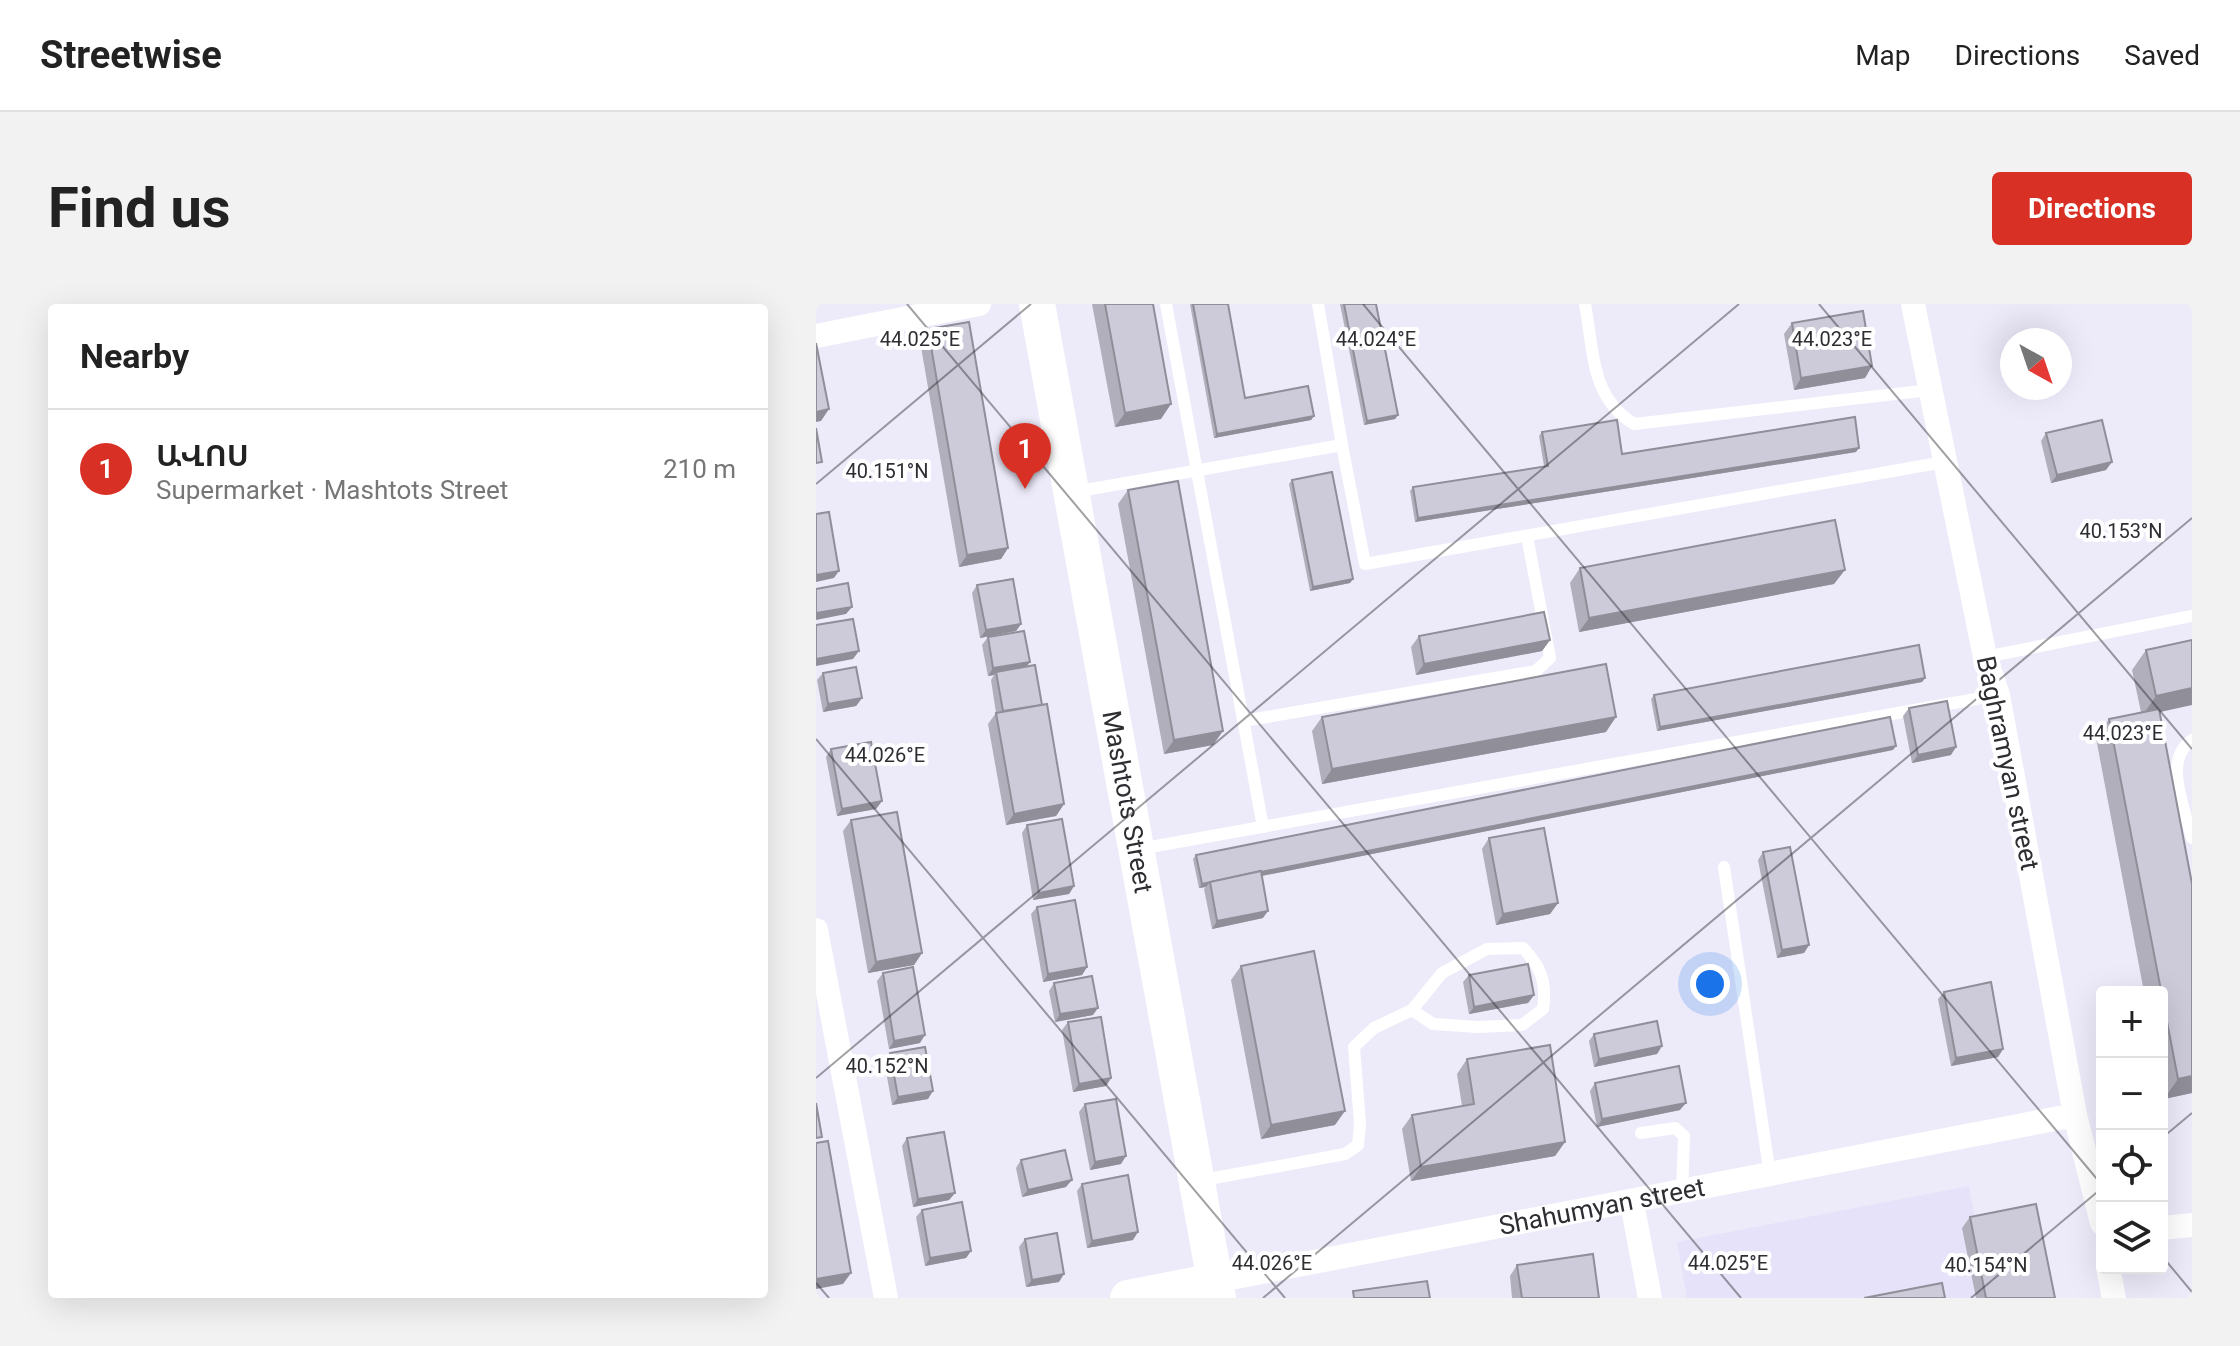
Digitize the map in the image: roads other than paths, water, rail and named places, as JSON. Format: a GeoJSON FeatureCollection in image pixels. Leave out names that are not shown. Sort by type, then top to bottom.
{"type":"FeatureCollection","features":[{"type":"Feature","properties":{"kind":"main road","name":"Mashtots Street"},"geometry":{"type":"LineString","coordinates":[[1037,304],[1134,850],[1217,1290]]}},
{"type":"Feature","properties":{"kind":"main road","name":"Shahumyan street"},"geometry":{"type":"LineString","coordinates":[[1128,1298],[1217,1290]]}},
{"type":"Feature","properties":{"kind":"street"},"geometry":{"type":"LineString","coordinates":[[816,336],[979,304]]}},
{"type":"Feature","properties":{"kind":"street","name":"Baghramyan street"},"geometry":{"type":"LineString","coordinates":[[1913,304],[1985,657],[1998,695],[2075,1115],[2097,1202]]}},
{"type":"Feature","properties":{"kind":"street"},"geometry":{"type":"LineString","coordinates":[[816,930],[886,1298]]}},
{"type":"Feature","properties":{"kind":"street","name":"Shahumyan street"},"geometry":{"type":"LineString","coordinates":[[1217,1290],[2075,1115]]}},
{"type":"Feature","properties":{"kind":"street"},"geometry":{"type":"LineString","coordinates":[[1632,1203],[1650,1298]]}},
{"type":"Feature","properties":{"kind":"street"},"geometry":{"type":"LineString","coordinates":[[2168,1227],[2192,1225]]}},
{"type":"Feature","properties":{"kind":"street"},"geometry":{"type":"LineString","coordinates":[[2109,1274],[2114,1298]]}},
{"type":"Feature","properties":{"kind":"lane"},"geometry":{"type":"LineString","coordinates":[[1166,304],[1263,827]]}},
{"type":"Feature","properties":{"kind":"lane"},"geometry":{"type":"LineString","coordinates":[[1318,304],[1365,564],[1944,462]]}},
{"type":"Feature","properties":{"kind":"lane"},"geometry":{"type":"LineString","coordinates":[[1585,304],[1602,396],[1615,413],[1634,424],[1930,390]]}},
{"type":"Feature","properties":{"kind":"lane"},"geometry":{"type":"LineString","coordinates":[[1071,493],[1342,445]]}},
{"type":"Feature","properties":{"kind":"lane"},"geometry":{"type":"LineString","coordinates":[[1243,721],[1536,671],[1550,658],[1527,536]]}},
{"type":"Feature","properties":{"kind":"lane"},"geometry":{"type":"LineString","coordinates":[[1985,657],[2192,616]]}},
{"type":"Feature","properties":{"kind":"lane"},"geometry":{"type":"LineString","coordinates":[[1134,850],[1998,695]]}},
{"type":"Feature","properties":{"kind":"lane"},"geometry":{"type":"LineString","coordinates":[[2192,740],[2182,746],[2175,769],[2192,838]]}},
{"type":"Feature","properties":{"kind":"lane"},"geometry":{"type":"LineString","coordinates":[[1724,867],[1770,1175]]}},
{"type":"Feature","properties":{"kind":"lane"},"geometry":{"type":"LineString","coordinates":[[1196,1182],[1345,1154],[1358,1145],[1354,1047],[1374,1028],[1412,1010],[1442,973],[1487,949],[1523,948],[1540,966],[1545,993],[1543,1009],[1522,1025],[1478,1027],[1433,1024],[1412,1010]]}},
{"type":"Feature","properties":{"kind":"lane"},"geometry":{"type":"LineString","coordinates":[[1641,1133],[1675,1128],[1684,1136],[1682,1193]]}},
{"type":"Feature","properties":{"kind":"place","name":"ԱՎՈՍ"},"geometry":{"type":"Point","coordinates":[1025,489]}}]}
